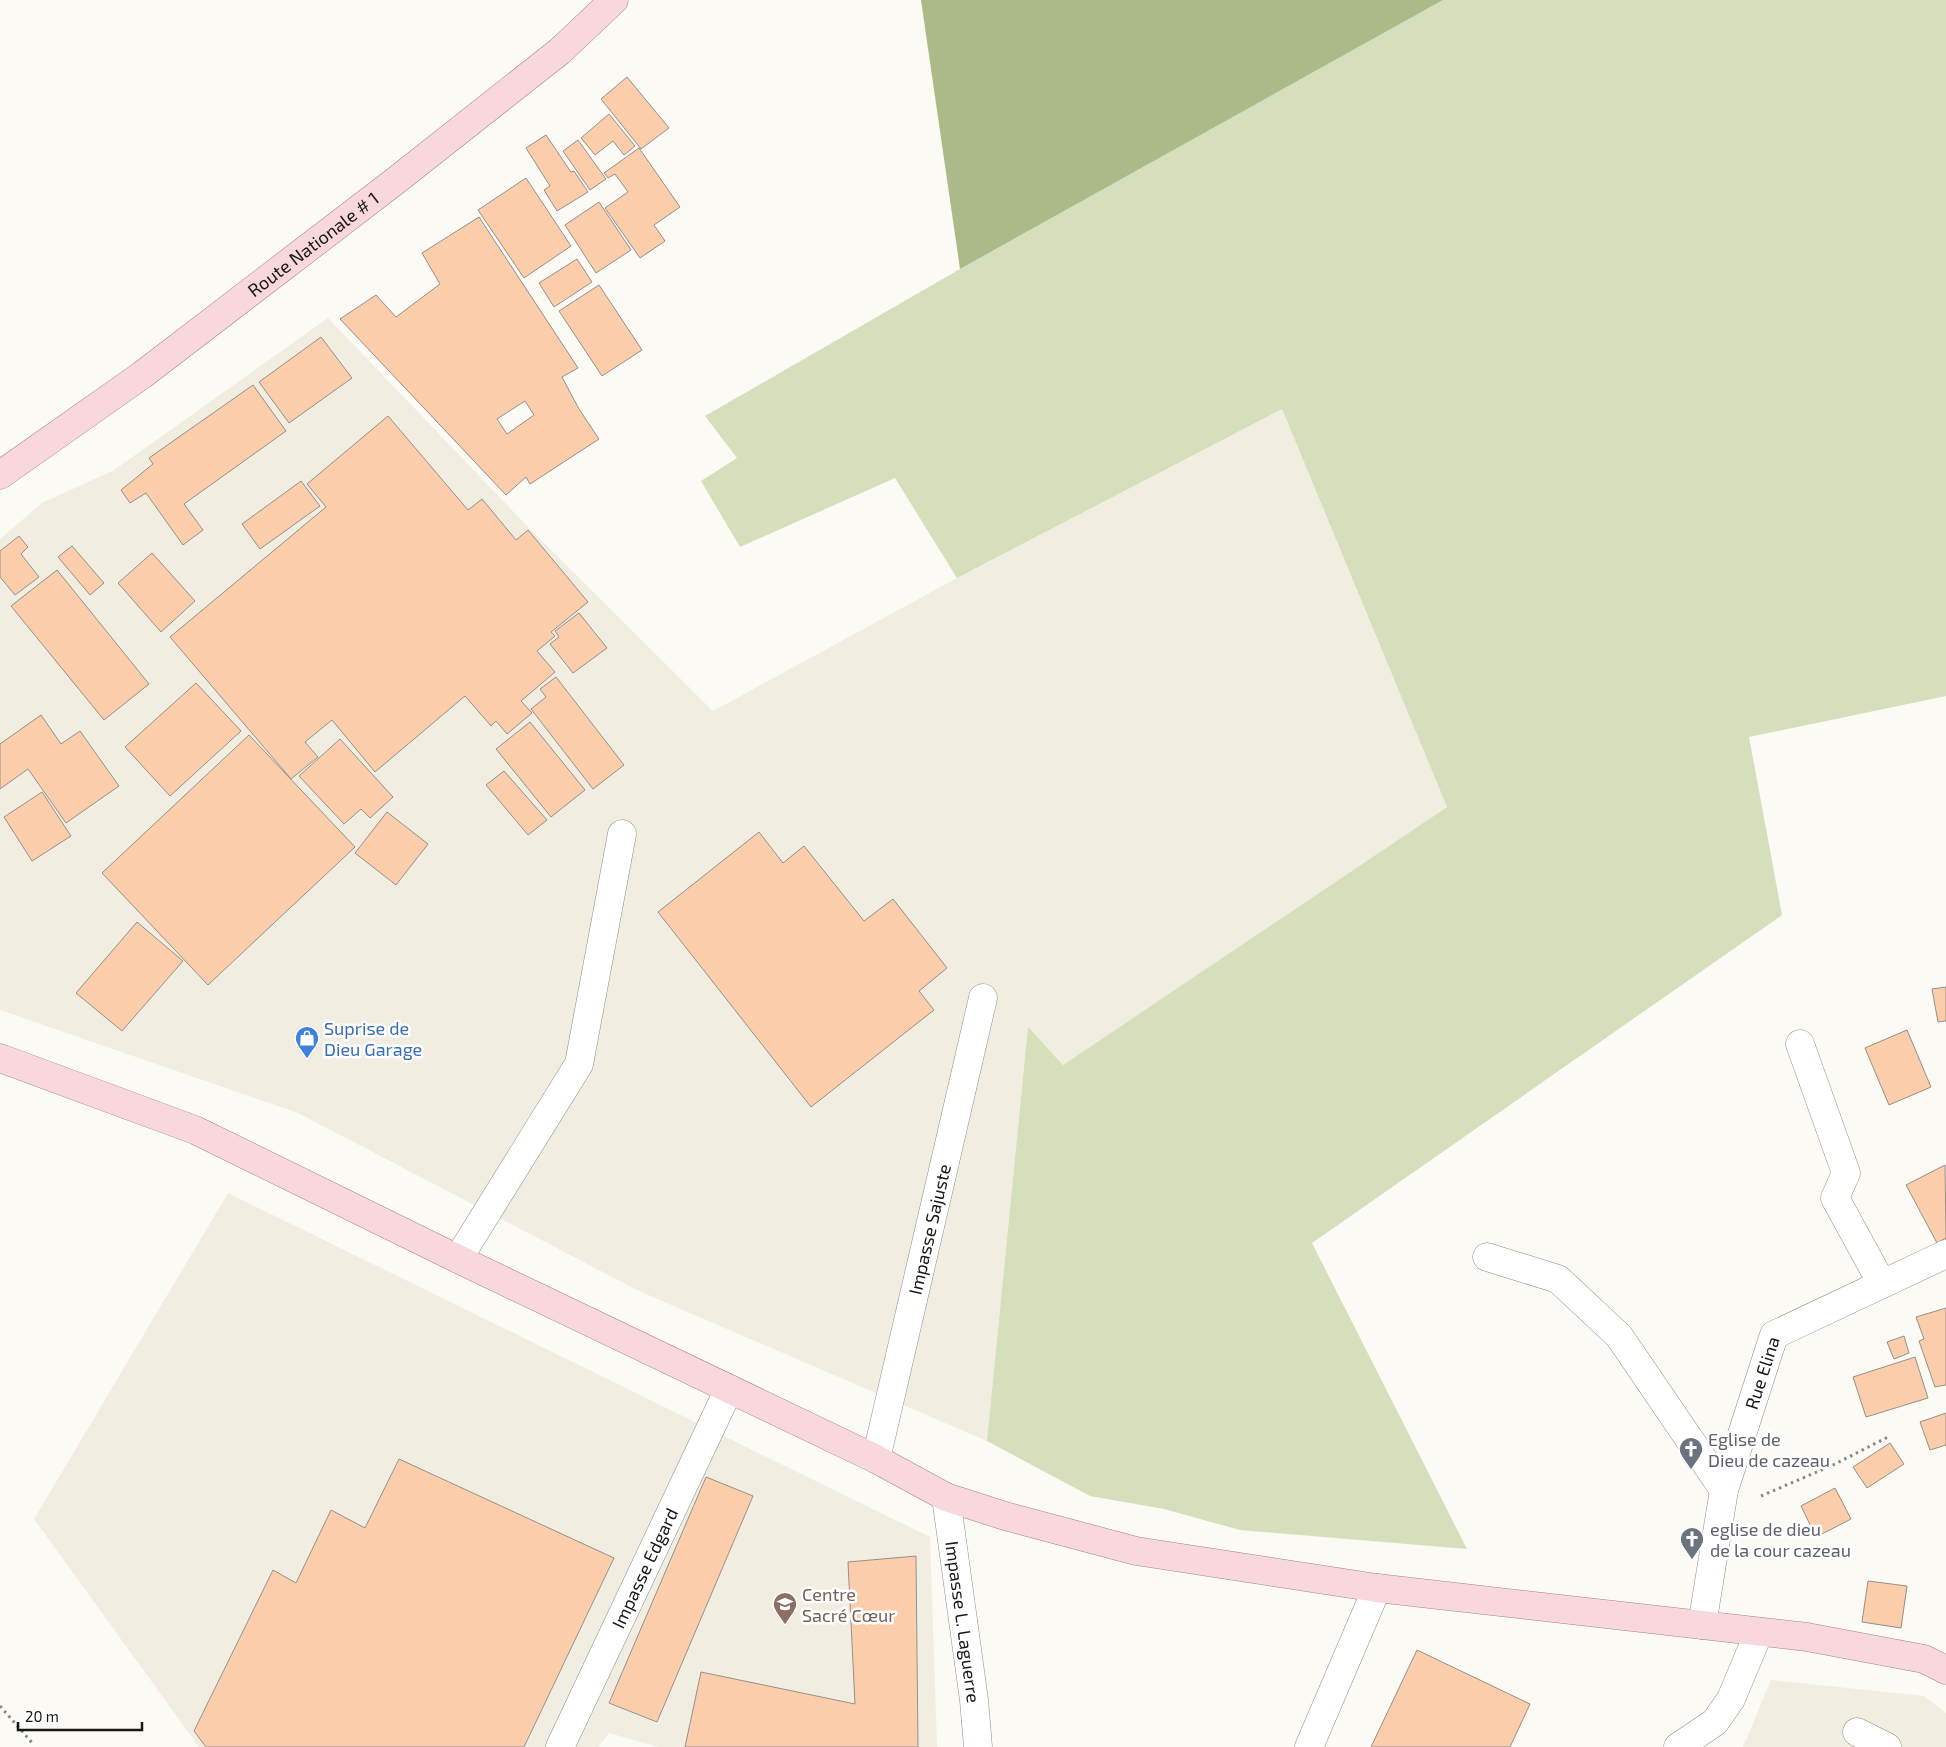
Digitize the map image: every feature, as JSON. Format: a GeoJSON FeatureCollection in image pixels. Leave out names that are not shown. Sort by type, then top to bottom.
{"type":"FeatureCollection","features":[{"type":"Feature","properties":{"kind":"main road","name":"Route Nationale # 1"},"geometry":{"type":"LineString","coordinates":[[0,475],[142,375],[394,182],[560,51],[614,0]]}},
{"type":"Feature","properties":{"kind":"main road"},"geometry":{"type":"LineString","coordinates":[[0,1058],[195,1130],[458,1260],[876,1459],[946,1497],[1005,1516],[1136,1550],[1377,1588],[1807,1637],[1924,1659],[1946,1670]]}},
{"type":"Feature","properties":{"kind":"street"},"geometry":{"type":"LineString","coordinates":[[458,1260],[580,1064],[622,834]]}},
{"type":"Feature","properties":{"kind":"street","name":"Impasse Sajuste"},"geometry":{"type":"LineString","coordinates":[[876,1459],[983,998]]}},
{"type":"Feature","properties":{"kind":"street"},"geometry":{"type":"LineString","coordinates":[[1800,1044],[1846,1172],[1835,1198],[1882,1284]]}},
{"type":"Feature","properties":{"kind":"street","name":"Rue Elina"},"geometry":{"type":"LineString","coordinates":[[1702,1625],[1722,1501],[1774,1336],[1946,1254]]}},
{"type":"Feature","properties":{"kind":"street"},"geometry":{"type":"LineString","coordinates":[[1487,1257],[1558,1279],[1619,1336],[1722,1501]]}},
{"type":"Feature","properties":{"kind":"street","name":"Impasse Edgard"},"geometry":{"type":"LineString","coordinates":[[560,1747],[729,1389]]}},
{"type":"Feature","properties":{"kind":"street","name":"Impasse L. Laguerre"},"geometry":{"type":"LineString","coordinates":[[946,1497],[974,1700],[978,1747]]}},
{"type":"Feature","properties":{"kind":"street"},"geometry":{"type":"LineString","coordinates":[[1309,1747],[1377,1588]]}},
{"type":"Feature","properties":{"kind":"street"},"geometry":{"type":"LineString","coordinates":[[1678,1747],[1715,1722],[1731,1699],[1759,1632]]}},
{"type":"Feature","properties":{"kind":"street"},"geometry":{"type":"LineString","coordinates":[[1857,1732],[1887,1747]]}},
{"type":"Feature","properties":{"kind":"path"},"geometry":{"type":"LineString","coordinates":[[1722,1501],[1833,1465],[1888,1437]]}},
{"type":"Feature","properties":{"kind":"path"},"geometry":{"type":"LineString","coordinates":[[0,1706],[34,1745]]}},
{"type":"Feature","properties":{"kind":"shaded area"},"geometry":{"type":"Polygon","coordinates":[[[328,318],[531,530],[713,711],[957,578],[1282,409],[1447,807],[1063,1065],[1028,1028],[987,1441],[639,1291],[298,1113],[0,1010],[0,539],[42,503],[114,470],[328,318]]]}},
{"type":"Feature","properties":{"kind":"shaded area"},"geometry":{"type":"Polygon","coordinates":[[[228,1193],[930,1537],[937,1747],[658,1747],[609,1733],[598,1747],[199,1747],[34,1519],[228,1193]]]}},
{"type":"Feature","properties":{"kind":"shaded area"},"geometry":{"type":"Polygon","coordinates":[[[1771,1680],[1924,1696],[1946,1713],[1946,1747],[1743,1747],[1771,1680]]]}},
{"type":"Feature","properties":{"kind":"green space"},"geometry":{"type":"Polygon","coordinates":[[[921,0],[1443,0],[960,269],[921,0]]]}},
{"type":"Feature","properties":{"kind":"green space"},"geometry":{"type":"Polygon","coordinates":[[[1443,0],[1946,0],[1946,696],[1749,737],[1782,915],[1312,1243],[1467,1549],[1240,1530],[1164,1509],[1090,1496],[987,1441],[1028,1027],[1063,1065],[1447,807],[1282,409],[957,578],[895,478],[740,547],[701,481],[737,458],[705,416],[960,269],[1443,0]]]}},
{"type":"Feature","properties":{"kind":"building"},"geometry":{"type":"Polygon","coordinates":[[[627,77],[669,128],[641,149],[601,99],[627,77]]]}},
{"type":"Feature","properties":{"kind":"building"},"geometry":{"type":"Polygon","coordinates":[[[609,114],[635,146],[624,155],[613,141],[595,155],[581,138],[609,114]]]}},
{"type":"Feature","properties":{"kind":"building"},"geometry":{"type":"Polygon","coordinates":[[[546,135],[571,172],[574,171],[588,192],[557,211],[544,190],[550,186],[526,148],[546,135]]]}},
{"type":"Feature","properties":{"kind":"building"},"geometry":{"type":"Polygon","coordinates":[[[578,140],[606,179],[590,190],[563,151],[578,140]]]}},
{"type":"Feature","properties":{"kind":"building"},"geometry":{"type":"Polygon","coordinates":[[[639,148],[680,207],[654,225],[665,241],[640,258],[605,208],[628,192],[615,174],[608,178],[604,173],[639,148]]]}},
{"type":"Feature","properties":{"kind":"building"},"geometry":{"type":"Polygon","coordinates":[[[526,178],[571,246],[524,278],[478,210],[526,178]]]}},
{"type":"Feature","properties":{"kind":"building"},"geometry":{"type":"Polygon","coordinates":[[[599,202],[631,250],[596,273],[565,225],[599,202]]]}},
{"type":"Feature","properties":{"kind":"building"},"geometry":{"type":"Polygon","coordinates":[[[479,217],[578,368],[562,377],[579,409],[599,439],[530,484],[526,477],[506,495],[340,319],[376,295],[396,317],[440,284],[422,253],[479,217]],[[525,401],[497,419],[507,434],[534,415],[525,401]]]}},
{"type":"Feature","properties":{"kind":"building"},"geometry":{"type":"Polygon","coordinates":[[[577,259],[592,282],[554,307],[539,283],[577,259]]]}},
{"type":"Feature","properties":{"kind":"building"},"geometry":{"type":"Polygon","coordinates":[[[599,285],[642,350],[602,376],[559,311],[599,285]]]}},
{"type":"Feature","properties":{"kind":"building"},"geometry":{"type":"Polygon","coordinates":[[[321,337],[352,378],[289,423],[259,382],[321,337]]]}},
{"type":"Feature","properties":{"kind":"building"},"geometry":{"type":"Polygon","coordinates":[[[253,385],[286,431],[184,504],[203,530],[183,545],[146,493],[130,503],[121,490],[153,464],[149,458],[253,385]]]}},
{"type":"Feature","properties":{"kind":"building"},"geometry":{"type":"Polygon","coordinates":[[[388,416],[468,510],[482,499],[516,540],[528,530],[588,602],[551,632],[555,636],[537,651],[555,672],[521,701],[532,713],[507,734],[496,721],[491,726],[465,696],[375,772],[332,720],[305,742],[318,757],[291,779],[170,637],[326,507],[307,484],[388,416]]]}},
{"type":"Feature","properties":{"kind":"building"},"geometry":{"type":"Polygon","coordinates":[[[301,481],[320,506],[260,549],[242,524],[301,481]]]}},
{"type":"Feature","properties":{"kind":"building"},"geometry":{"type":"Polygon","coordinates":[[[19,536],[28,547],[21,554],[39,577],[15,595],[0,577],[0,551],[19,536]]]}},
{"type":"Feature","properties":{"kind":"building"},"geometry":{"type":"Polygon","coordinates":[[[72,546],[104,583],[90,595],[58,557],[72,546]]]}},
{"type":"Feature","properties":{"kind":"building"},"geometry":{"type":"Polygon","coordinates":[[[152,553],[195,601],[161,632],[118,583],[152,553]]]}},
{"type":"Feature","properties":{"kind":"building"},"geometry":{"type":"Polygon","coordinates":[[[57,570],[149,684],[104,720],[11,606],[57,570]]]}},
{"type":"Feature","properties":{"kind":"building"},"geometry":{"type":"Polygon","coordinates":[[[579,613],[607,648],[573,673],[550,644],[559,637],[555,631],[579,613]]]}},
{"type":"Feature","properties":{"kind":"building"},"geometry":{"type":"Polygon","coordinates":[[[556,677],[624,765],[593,789],[531,709],[546,697],[540,689],[556,677]]]}},
{"type":"Feature","properties":{"kind":"building"},"geometry":{"type":"Polygon","coordinates":[[[196,683],[241,731],[170,796],[125,747],[196,683]]]}},
{"type":"Feature","properties":{"kind":"building"},"geometry":{"type":"Polygon","coordinates":[[[41,715],[61,744],[80,731],[119,786],[66,823],[28,769],[0,789],[0,744],[41,715]]]}},
{"type":"Feature","properties":{"kind":"building"},"geometry":{"type":"Polygon","coordinates":[[[530,722],[585,790],[551,817],[496,749],[530,722]]]}},
{"type":"Feature","properties":{"kind":"building"},"geometry":{"type":"Polygon","coordinates":[[[249,735],[355,847],[208,985],[102,873],[249,735]]]}},
{"type":"Feature","properties":{"kind":"building"},"geometry":{"type":"Polygon","coordinates":[[[340,739],[393,797],[370,818],[361,809],[344,824],[299,776],[340,739]]]}},
{"type":"Feature","properties":{"kind":"building"},"geometry":{"type":"Polygon","coordinates":[[[504,771],[547,820],[528,835],[486,785],[504,771]]]}},
{"type":"Feature","properties":{"kind":"building"},"geometry":{"type":"Polygon","coordinates":[[[42,792],[71,836],[32,861],[4,817],[42,792]]]}},
{"type":"Feature","properties":{"kind":"building"},"geometry":{"type":"Polygon","coordinates":[[[387,812],[428,844],[396,885],[355,853],[387,812]]]}},
{"type":"Feature","properties":{"kind":"building"},"geometry":{"type":"Polygon","coordinates":[[[759,832],[783,863],[804,846],[864,921],[893,899],[947,968],[919,991],[934,1010],[811,1107],[658,912],[759,832]]]}},
{"type":"Feature","properties":{"kind":"building"},"geometry":{"type":"Polygon","coordinates":[[[137,922],[183,961],[122,1031],[76,993],[137,922]]]}},
{"type":"Feature","properties":{"kind":"building"},"geometry":{"type":"Polygon","coordinates":[[[1946,987],[1946,1021],[1938,1022],[1932,989],[1946,987]]]}},
{"type":"Feature","properties":{"kind":"building"},"geometry":{"type":"Polygon","coordinates":[[[1907,1030],[1931,1087],[1889,1105],[1865,1048],[1907,1030]]]}},
{"type":"Feature","properties":{"kind":"building"},"geometry":{"type":"Polygon","coordinates":[[[1945,1165],[1946,1238],[1937,1243],[1906,1185],[1945,1165]]]}},
{"type":"Feature","properties":{"kind":"building"},"geometry":{"type":"Polygon","coordinates":[[[1946,1308],[1946,1385],[1935,1387],[1919,1341],[1924,1339],[1916,1317],[1946,1308]]]}},
{"type":"Feature","properties":{"kind":"building"},"geometry":{"type":"Polygon","coordinates":[[[1904,1336],[1909,1353],[1894,1359],[1887,1342],[1904,1336]]]}},
{"type":"Feature","properties":{"kind":"building"},"geometry":{"type":"Polygon","coordinates":[[[1915,1357],[1928,1398],[1866,1417],[1853,1377],[1915,1357]]]}},
{"type":"Feature","properties":{"kind":"building"},"geometry":{"type":"Polygon","coordinates":[[[1946,1413],[1946,1445],[1930,1450],[1920,1422],[1946,1413]]]}},
{"type":"Feature","properties":{"kind":"building"},"geometry":{"type":"Polygon","coordinates":[[[1890,1443],[1904,1464],[1867,1488],[1853,1467],[1890,1443]]]}},
{"type":"Feature","properties":{"kind":"building"},"geometry":{"type":"Polygon","coordinates":[[[399,1459],[614,1558],[524,1747],[206,1747],[194,1731],[273,1570],[296,1583],[331,1510],[365,1528],[399,1459]]]}},
{"type":"Feature","properties":{"kind":"building"},"geometry":{"type":"Polygon","coordinates":[[[706,1477],[753,1496],[657,1722],[609,1703],[706,1477]]]}},
{"type":"Feature","properties":{"kind":"building"},"geometry":{"type":"Polygon","coordinates":[[[1835,1488],[1851,1519],[1816,1537],[1801,1506],[1835,1488]]]}},
{"type":"Feature","properties":{"kind":"building"},"geometry":{"type":"Polygon","coordinates":[[[916,1556],[918,1747],[685,1747],[701,1672],[855,1704],[848,1562],[916,1556]]]}},
{"type":"Feature","properties":{"kind":"building"},"geometry":{"type":"Polygon","coordinates":[[[1868,1581],[1907,1586],[1901,1628],[1862,1622],[1868,1581]]]}},
{"type":"Feature","properties":{"kind":"building"},"geometry":{"type":"Polygon","coordinates":[[[1417,1650],[1530,1704],[1510,1747],[1371,1747],[1417,1650]]]}},
{"type":"Feature","properties":{"kind":"place","name":"Suprise de Dieu Garage"},"geometry":{"type":"Point","coordinates":[307,1059]}},
{"type":"Feature","properties":{"kind":"place","name":"Eglise de Dieu de cazeau"},"geometry":{"type":"Point","coordinates":[1691,1470]}},
{"type":"Feature","properties":{"kind":"place","name":"eglise de dieu de la cour cazeau"},"geometry":{"type":"Point","coordinates":[1692,1560]}},
{"type":"Feature","properties":{"kind":"place","name":"Centre Sacré Cœur"},"geometry":{"type":"Point","coordinates":[785,1625]}}]}
